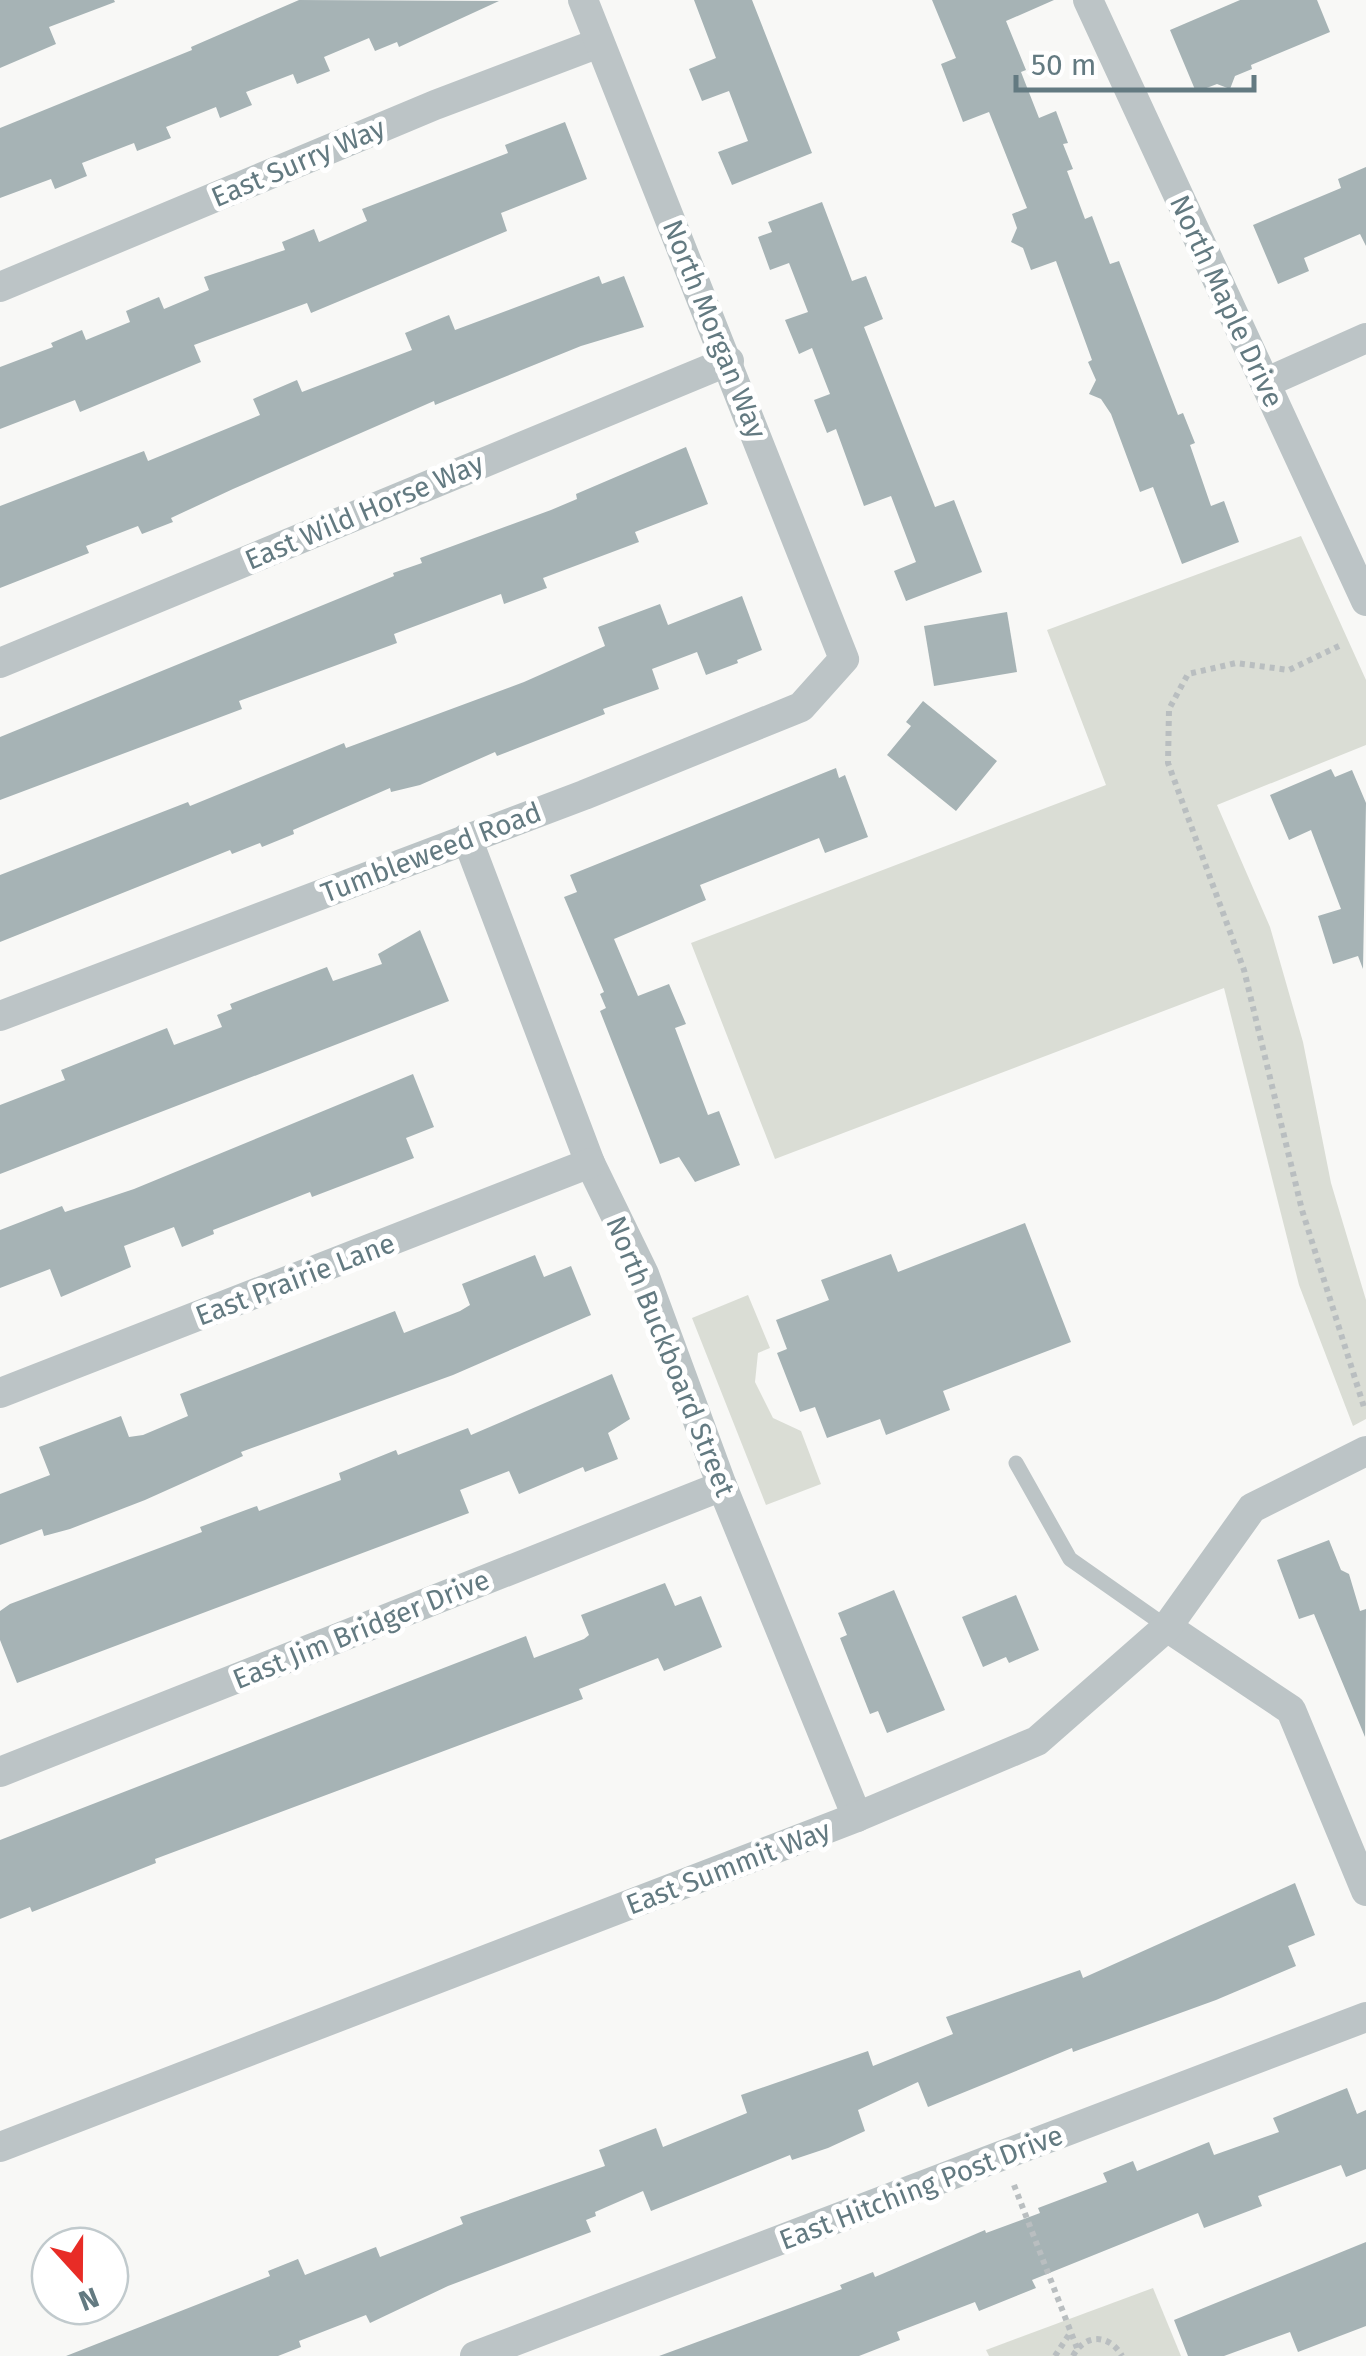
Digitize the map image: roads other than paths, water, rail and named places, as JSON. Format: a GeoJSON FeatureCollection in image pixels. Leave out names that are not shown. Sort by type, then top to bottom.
{"type":"FeatureCollection","features":[{"type":"Feature","properties":{"kind":"street","name":"North Morgan Way"},"geometry":{"type":"LineString","coordinates":[[583,0],[729,361],[844,660]]}},
{"type":"Feature","properties":{"kind":"street","name":"North Maple Drive"},"geometry":{"type":"LineString","coordinates":[[1088,0],[1366,601]]}},
{"type":"Feature","properties":{"kind":"street","name":"East Surry Way"},"geometry":{"type":"LineString","coordinates":[[0,287],[435,105],[599,43]]}},
{"type":"Feature","properties":{"kind":"street"},"geometry":{"type":"LineString","coordinates":[[1265,383],[1366,338]]}},
{"type":"Feature","properties":{"kind":"street","name":"East Wild Horse Way"},"geometry":{"type":"LineString","coordinates":[[0,663],[729,361]]}},
{"type":"Feature","properties":{"kind":"street","name":"Tumbleweed Road"},"geometry":{"type":"LineString","coordinates":[[0,1016],[801,707],[844,660]]}},
{"type":"Feature","properties":{"kind":"street","name":"North Buckboard Street"},"geometry":{"type":"LineString","coordinates":[[467,838],[590,1163],[644,1274],[722,1486],[856,1817]]}},
{"type":"Feature","properties":{"kind":"street","name":"East Prairie Lane"},"geometry":{"type":"LineString","coordinates":[[0,1392],[590,1163]]}},
{"type":"Feature","properties":{"kind":"street","name":"East Summit Way"},"geometry":{"type":"LineString","coordinates":[[0,2147],[856,1817],[1037,1741],[1168,1627],[1252,1508],[1366,1451]]}},
{"type":"Feature","properties":{"kind":"street","name":"East Jim Bridger Drive"},"geometry":{"type":"LineString","coordinates":[[0,1772],[722,1486]]}},
{"type":"Feature","properties":{"kind":"street"},"geometry":{"type":"LineString","coordinates":[[1168,1627],[1290,1710],[1366,1890]]}},
{"type":"Feature","properties":{"kind":"street","name":"East Hitching Post Drive"},"geometry":{"type":"LineString","coordinates":[[476,2356],[1366,2017]]}},
{"type":"Feature","properties":{"kind":"lane"},"geometry":{"type":"LineString","coordinates":[[1016,1462],[1070,1559],[1168,1627]]}}]}
